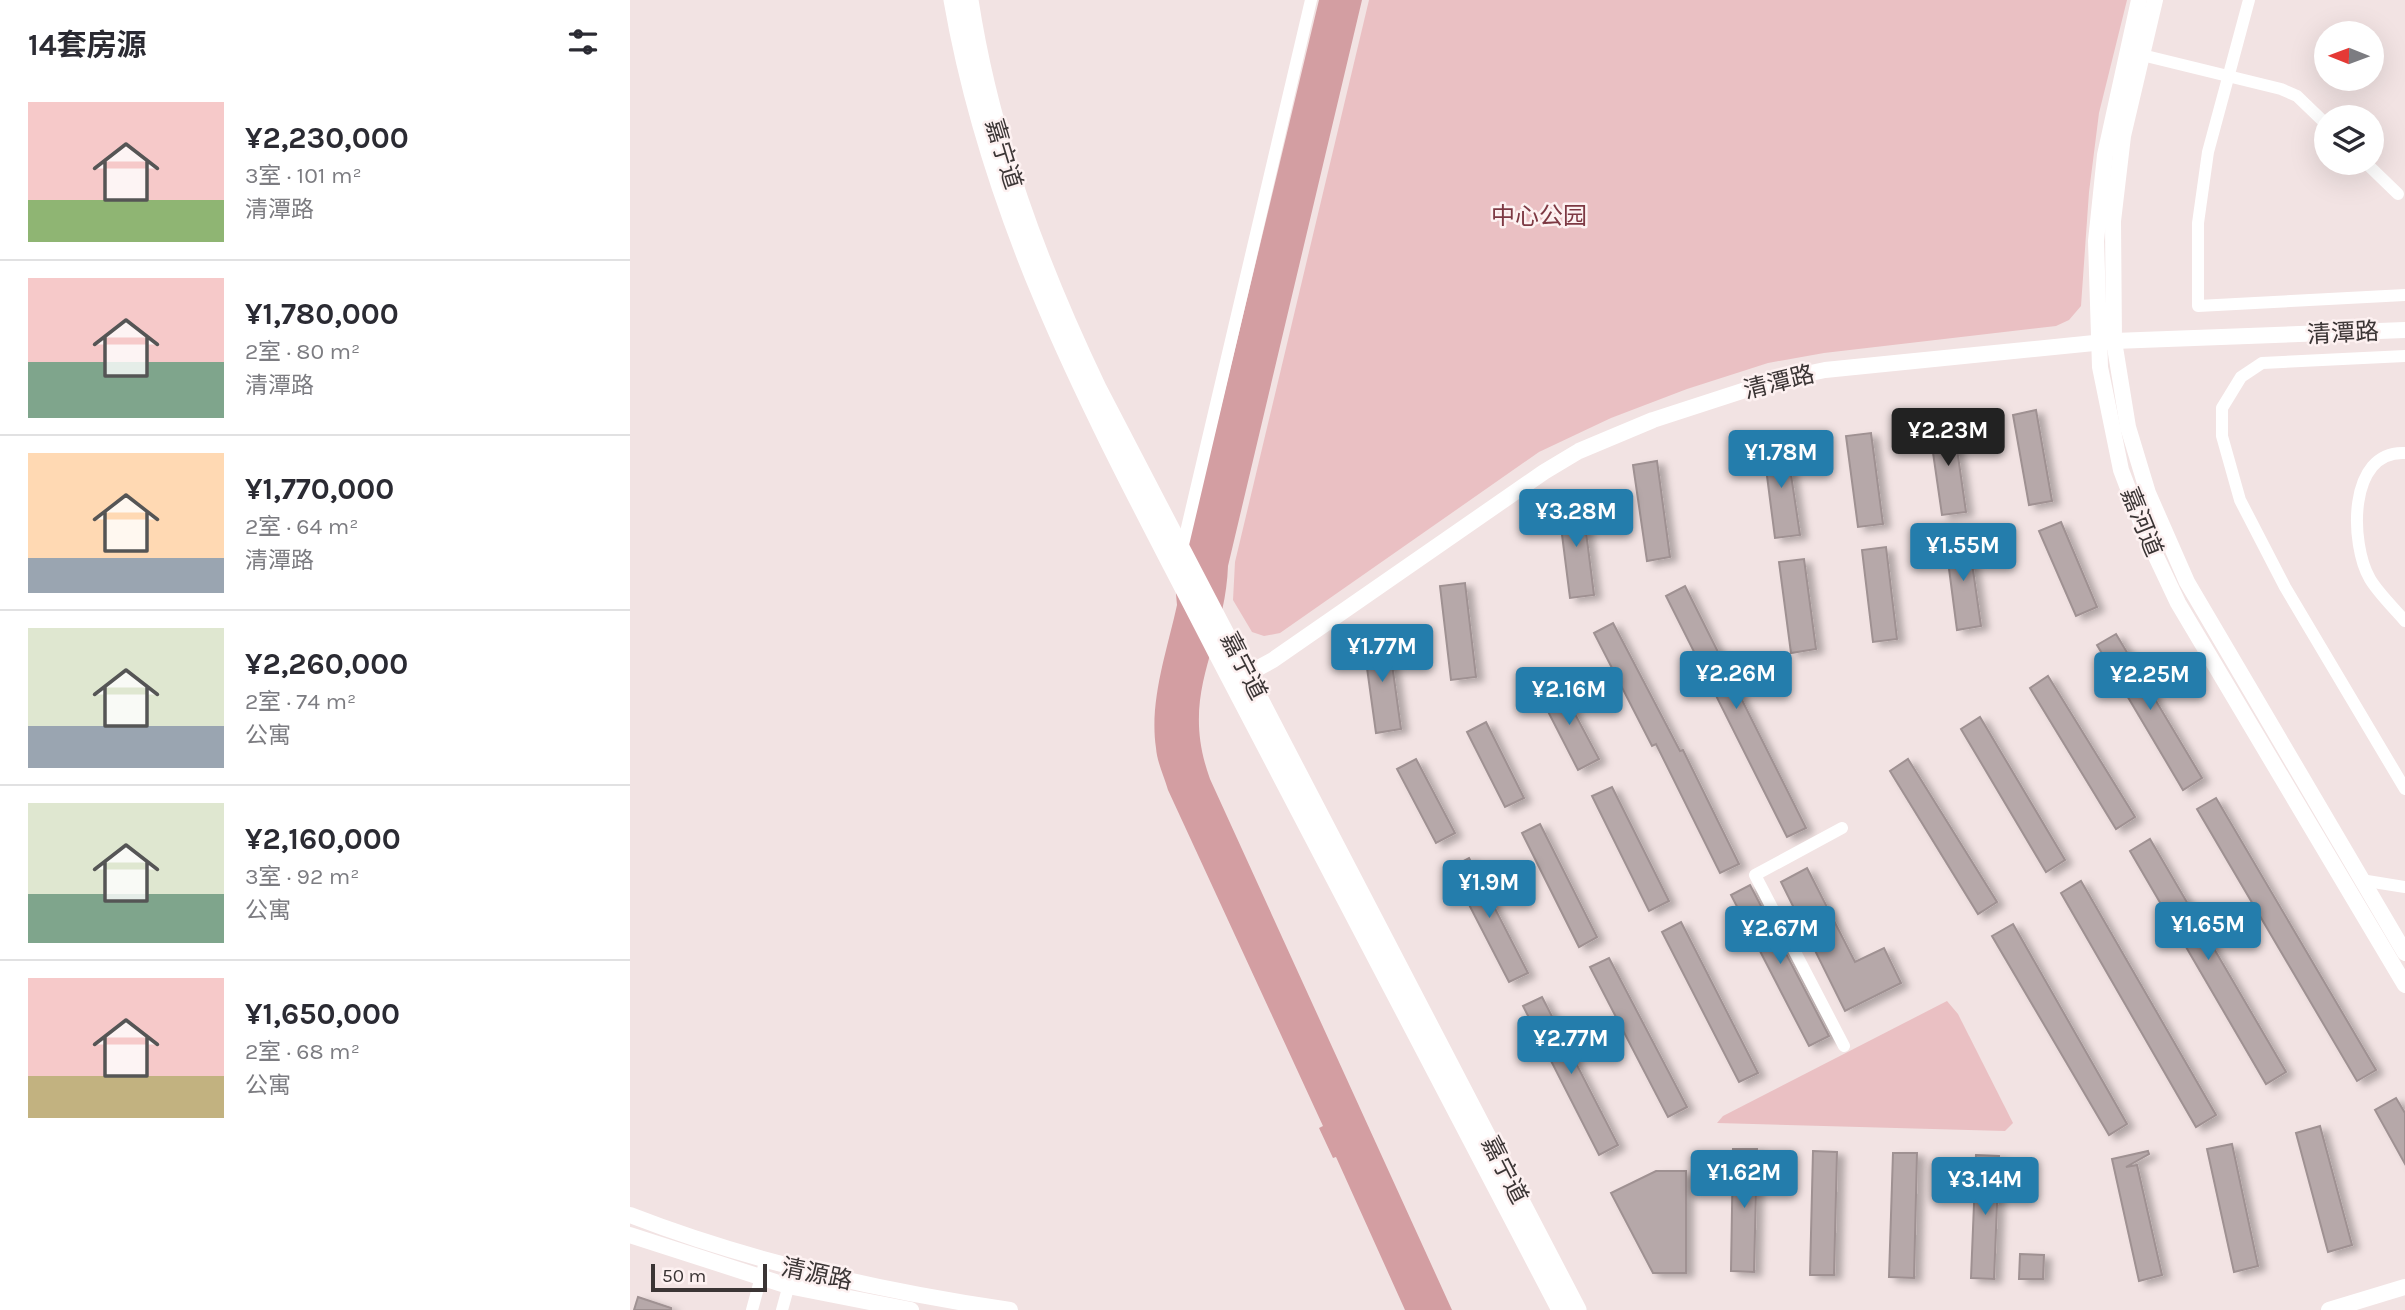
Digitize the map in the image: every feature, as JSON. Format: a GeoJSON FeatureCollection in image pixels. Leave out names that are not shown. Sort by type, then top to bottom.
{"type":"FeatureCollection","features":[{"type":"Feature","properties":{"kind":"main road","name":"嘉宁道"},"geometry":{"type":"LineString","coordinates":[[953,0],[963,58],[985,141],[1034,283],[1085,393],[1217,651],[1240,678],[1577,1310]]}},
{"type":"Feature","properties":{"kind":"main road","name":"嘉宁道"},"geometry":{"type":"LineString","coordinates":[[968,0],[988,100],[1033,243],[1093,380],[1225,630],[1240,678],[1561,1310]]}},
{"type":"Feature","properties":{"kind":"street"},"geometry":{"type":"LineString","coordinates":[[1182,549],[1311,0]]}},
{"type":"Feature","properties":{"kind":"street","name":"嘉河道"},"geometry":{"type":"LineString","coordinates":[[2140,0],[2101,179],[2095,270],[2106,342],[2127,426],[2148,493],[2173,554],[2405,953]]}},
{"type":"Feature","properties":{"kind":"street","name":"嘉河道"},"geometry":{"type":"LineString","coordinates":[[2155,0],[2123,136],[2111,249],[2105,397],[2121,470],[2158,562],[2215,667],[2405,985]]}},
{"type":"Feature","properties":{"kind":"street"},"geometry":{"type":"LineString","coordinates":[[2249,0],[2208,152],[2197,223],[2198,306],[2405,295]]}},
{"type":"Feature","properties":{"kind":"street"},"geometry":{"type":"LineString","coordinates":[[2142,55],[2281,89],[2297,96],[2314,112]]}},
{"type":"Feature","properties":{"kind":"street"},"geometry":{"type":"LineString","coordinates":[[2378,175],[2398,194]]}},
{"type":"Feature","properties":{"kind":"street","name":"清潭路"},"geometry":{"type":"LineString","coordinates":[[1240,678],[1284,652],[1544,472],[1579,451],[1653,420],[1773,381],[1825,370],[2106,342],[2405,330]]}},
{"type":"Feature","properties":{"kind":"street"},"geometry":{"type":"LineString","coordinates":[[2405,356],[2262,363],[2241,377],[2222,408],[2222,436],[2240,500],[2285,587],[2405,789]]}},
{"type":"Feature","properties":{"kind":"street"},"geometry":{"type":"LineString","coordinates":[[2405,453],[2376,463],[2360,483],[2356,517],[2369,577],[2405,621]]}},
{"type":"Feature","properties":{"kind":"street"},"geometry":{"type":"LineString","coordinates":[[1842,828],[1755,875],[1844,1046]]}},
{"type":"Feature","properties":{"kind":"street"},"geometry":{"type":"LineString","coordinates":[[2361,880],[2405,887]]}},
{"type":"Feature","properties":{"kind":"street","name":"清源路"},"geometry":{"type":"LineString","coordinates":[[630,1215],[765,1262],[790,1278],[911,1310]]}},
{"type":"Feature","properties":{"kind":"street","name":"清源路"},"geometry":{"type":"LineString","coordinates":[[630,1235],[760,1278],[790,1278],[898,1292],[1004,1310]]}},
{"type":"Feature","properties":{"kind":"street"},"geometry":{"type":"LineString","coordinates":[[752,1310],[765,1262]]}},
{"type":"Feature","properties":{"kind":"street"},"geometry":{"type":"LineString","coordinates":[[782,1310],[790,1278]]}},
{"type":"Feature","properties":{"kind":"street"},"geometry":{"type":"LineString","coordinates":[[2329,1310],[2405,1287]]}},
{"type":"Feature","properties":{"kind":"green space","name":"中心公园"},"geometry":{"type":"Polygon","coordinates":[[[1369,0],[2127,0],[2099,113],[2089,192],[2081,306],[2069,320],[2056,326],[1824,353],[1768,363],[1687,389],[1611,418],[1539,452],[1280,633],[1264,636],[1252,632],[1233,600],[1235,562],[1369,0]]]}},
{"type":"Feature","properties":{"kind":"green space"},"geometry":{"type":"Polygon","coordinates":[[[1947,1001],[1958,1014],[2013,1123],[2005,1131],[1717,1123],[1723,1116],[1947,1001]]]}},
{"type":"Feature","properties":{"kind":"shaded area"},"geometry":{"type":"Polygon","coordinates":[[[1319,0],[1362,0],[1228,566],[1225,595],[1201,695],[1201,748],[1210,779],[1452,1310],[1405,1310],[1336,1157],[1333,1158],[1319,1128],[1323,1126],[1168,790],[1159,764],[1154,730],[1157,694],[1177,605],[1176,594],[1319,0]]]}},
{"type":"Feature","properties":{"kind":"building"},"geometry":{"type":"Polygon","coordinates":[[[2036,410],[2052,501],[2029,505],[2013,415],[2036,410]]]}},
{"type":"Feature","properties":{"kind":"building"},"geometry":{"type":"Polygon","coordinates":[[[1953,421],[1966,512],[1942,515],[1929,425],[1953,421]]]}},
{"type":"Feature","properties":{"kind":"building"},"geometry":{"type":"Polygon","coordinates":[[[1871,433],[1883,524],[1858,527],[1846,436],[1871,433]]]}},
{"type":"Feature","properties":{"kind":"building"},"geometry":{"type":"Polygon","coordinates":[[[1786,441],[1800,535],[1775,538],[1763,445],[1786,441]]]}},
{"type":"Feature","properties":{"kind":"building"},"geometry":{"type":"Polygon","coordinates":[[[1657,461],[1670,557],[1647,561],[1633,465],[1657,461]]]}},
{"type":"Feature","properties":{"kind":"building"},"geometry":{"type":"Polygon","coordinates":[[[1582,500],[1594,595],[1570,598],[1558,503],[1582,500]]]}},
{"type":"Feature","properties":{"kind":"building"},"geometry":{"type":"Polygon","coordinates":[[[2061,522],[2097,607],[2076,616],[2039,531],[2061,522]]]}},
{"type":"Feature","properties":{"kind":"building"},"geometry":{"type":"Polygon","coordinates":[[[1968,535],[1981,626],[1957,630],[1945,538],[1968,535]]]}},
{"type":"Feature","properties":{"kind":"building"},"geometry":{"type":"Polygon","coordinates":[[[1886,547],[1897,639],[1873,642],[1862,550],[1886,547]]]}},
{"type":"Feature","properties":{"kind":"building"},"geometry":{"type":"Polygon","coordinates":[[[1804,559],[1816,649],[1791,653],[1779,562],[1804,559]]]}},
{"type":"Feature","properties":{"kind":"building"},"geometry":{"type":"Polygon","coordinates":[[[1465,583],[1476,677],[1451,680],[1440,586],[1465,583]]]}},
{"type":"Feature","properties":{"kind":"building"},"geometry":{"type":"Polygon","coordinates":[[[1685,586],[1806,828],[1787,837],[1666,596],[1685,586]]]}},
{"type":"Feature","properties":{"kind":"building"},"geometry":{"type":"Polygon","coordinates":[[[1613,623],[1680,751],[1683,750],[1739,864],[1720,873],[1656,744],[1652,746],[1594,633],[1613,623]]]}},
{"type":"Feature","properties":{"kind":"building"},"geometry":{"type":"Polygon","coordinates":[[[2116,634],[2202,778],[2183,790],[2097,645],[2116,634]]]}},
{"type":"Feature","properties":{"kind":"building"},"geometry":{"type":"Polygon","coordinates":[[[1388,635],[1401,729],[1376,733],[1363,639],[1388,635]]]}},
{"type":"Feature","properties":{"kind":"building"},"geometry":{"type":"Polygon","coordinates":[[[2048,676],[2135,817],[2116,829],[2030,688],[2048,676]]]}},
{"type":"Feature","properties":{"kind":"building"},"geometry":{"type":"Polygon","coordinates":[[[1559,684],[1599,759],[1578,770],[1539,694],[1559,684]]]}},
{"type":"Feature","properties":{"kind":"building"},"geometry":{"type":"Polygon","coordinates":[[[1980,717],[2065,860],[2046,872],[1961,729],[1980,717]]]}},
{"type":"Feature","properties":{"kind":"building"},"geometry":{"type":"Polygon","coordinates":[[[1486,722],[1524,798],[1505,807],[1467,732],[1486,722]]]}},
{"type":"Feature","properties":{"kind":"building"},"geometry":{"type":"Polygon","coordinates":[[[1416,759],[1455,833],[1436,843],[1397,769],[1416,759]]]}},
{"type":"Feature","properties":{"kind":"building"},"geometry":{"type":"Polygon","coordinates":[[[1908,759],[1997,902],[1978,914],[1890,771],[1908,759]]]}},
{"type":"Feature","properties":{"kind":"building"},"geometry":{"type":"Polygon","coordinates":[[[1612,787],[1669,901],[1649,911],[1592,796],[1612,787]]]}},
{"type":"Feature","properties":{"kind":"building"},"geometry":{"type":"Polygon","coordinates":[[[2216,798],[2376,1070],[2357,1081],[2197,809],[2216,798]]]}},
{"type":"Feature","properties":{"kind":"building"},"geometry":{"type":"Polygon","coordinates":[[[1540,824],[1597,937],[1579,947],[1522,833],[1540,824]]]}},
{"type":"Feature","properties":{"kind":"building"},"geometry":{"type":"Polygon","coordinates":[[[2150,839],[2286,1072],[2266,1084],[2130,851],[2150,839]]]}},
{"type":"Feature","properties":{"kind":"building"},"geometry":{"type":"Polygon","coordinates":[[[1469,858],[1528,973],[1509,982],[1450,868],[1469,858]]]}},
{"type":"Feature","properties":{"kind":"building"},"geometry":{"type":"Polygon","coordinates":[[[1807,868],[1855,962],[1884,948],[1901,983],[1845,1011],[1781,882],[1807,868]]]}},
{"type":"Feature","properties":{"kind":"building"},"geometry":{"type":"Polygon","coordinates":[[[2081,881],[2216,1115],[2196,1127],[2061,893],[2081,881]]]}},
{"type":"Feature","properties":{"kind":"building"},"geometry":{"type":"Polygon","coordinates":[[[1750,885],[1829,1036],[1809,1046],[1731,895],[1750,885]]]}},
{"type":"Feature","properties":{"kind":"building"},"geometry":{"type":"Polygon","coordinates":[[[1681,922],[1758,1073],[1739,1082],[1662,932],[1681,922]]]}},
{"type":"Feature","properties":{"kind":"building"},"geometry":{"type":"Polygon","coordinates":[[[2013,924],[2127,1124],[2109,1135],[1992,936],[2013,924]]]}},
{"type":"Feature","properties":{"kind":"building"},"geometry":{"type":"Polygon","coordinates":[[[1609,958],[1687,1107],[1668,1117],[1590,967],[1609,958]]]}},
{"type":"Feature","properties":{"kind":"building"},"geometry":{"type":"Polygon","coordinates":[[[1542,997],[1618,1145],[1599,1155],[1523,1006],[1542,997]]]}},
{"type":"Feature","properties":{"kind":"building"},"geometry":{"type":"Polygon","coordinates":[[[2396,1098],[2405,1113],[2405,1164],[2375,1110],[2396,1098]]]}},
{"type":"Feature","properties":{"kind":"building"},"geometry":{"type":"Polygon","coordinates":[[[2320,1126],[2352,1245],[2328,1252],[2296,1133],[2320,1126]]]}},
{"type":"Feature","properties":{"kind":"building"},"geometry":{"type":"Polygon","coordinates":[[[2232,1144],[2258,1266],[2234,1272],[2207,1149],[2232,1144]]]}},
{"type":"Feature","properties":{"kind":"building"},"geometry":{"type":"Polygon","coordinates":[[[1733,1149],[1757,1149],[1754,1272],[1731,1271],[1733,1149]]]}},
{"type":"Feature","properties":{"kind":"building"},"geometry":{"type":"Polygon","coordinates":[[[1813,1151],[1837,1152],[1834,1275],[1810,1275],[1813,1151]]]}},
{"type":"Feature","properties":{"kind":"building"},"geometry":{"type":"Polygon","coordinates":[[[2148,1151],[2149,1154],[2126,1167],[2137,1165],[2162,1275],[2139,1281],[2112,1159],[2148,1151]]]}},
{"type":"Feature","properties":{"kind":"building"},"geometry":{"type":"Polygon","coordinates":[[[1893,1153],[1917,1153],[1914,1278],[1889,1277],[1893,1153]]]}},
{"type":"Feature","properties":{"kind":"building"},"geometry":{"type":"Polygon","coordinates":[[[1976,1155],[1999,1156],[1994,1279],[1971,1278],[1976,1155]]]}},
{"type":"Feature","properties":{"kind":"building"},"geometry":{"type":"Polygon","coordinates":[[[1656,1171],[1686,1171],[1686,1273],[1653,1273],[1611,1193],[1656,1171]]]}},
{"type":"Feature","properties":{"kind":"building"},"geometry":{"type":"Polygon","coordinates":[[[2020,1254],[2044,1255],[2043,1279],[2019,1279],[2020,1254]]]}},
{"type":"Feature","properties":{"kind":"building"},"geometry":{"type":"Polygon","coordinates":[[[638,1297],[671,1308],[671,1310],[634,1310],[638,1297]]]}}]}
